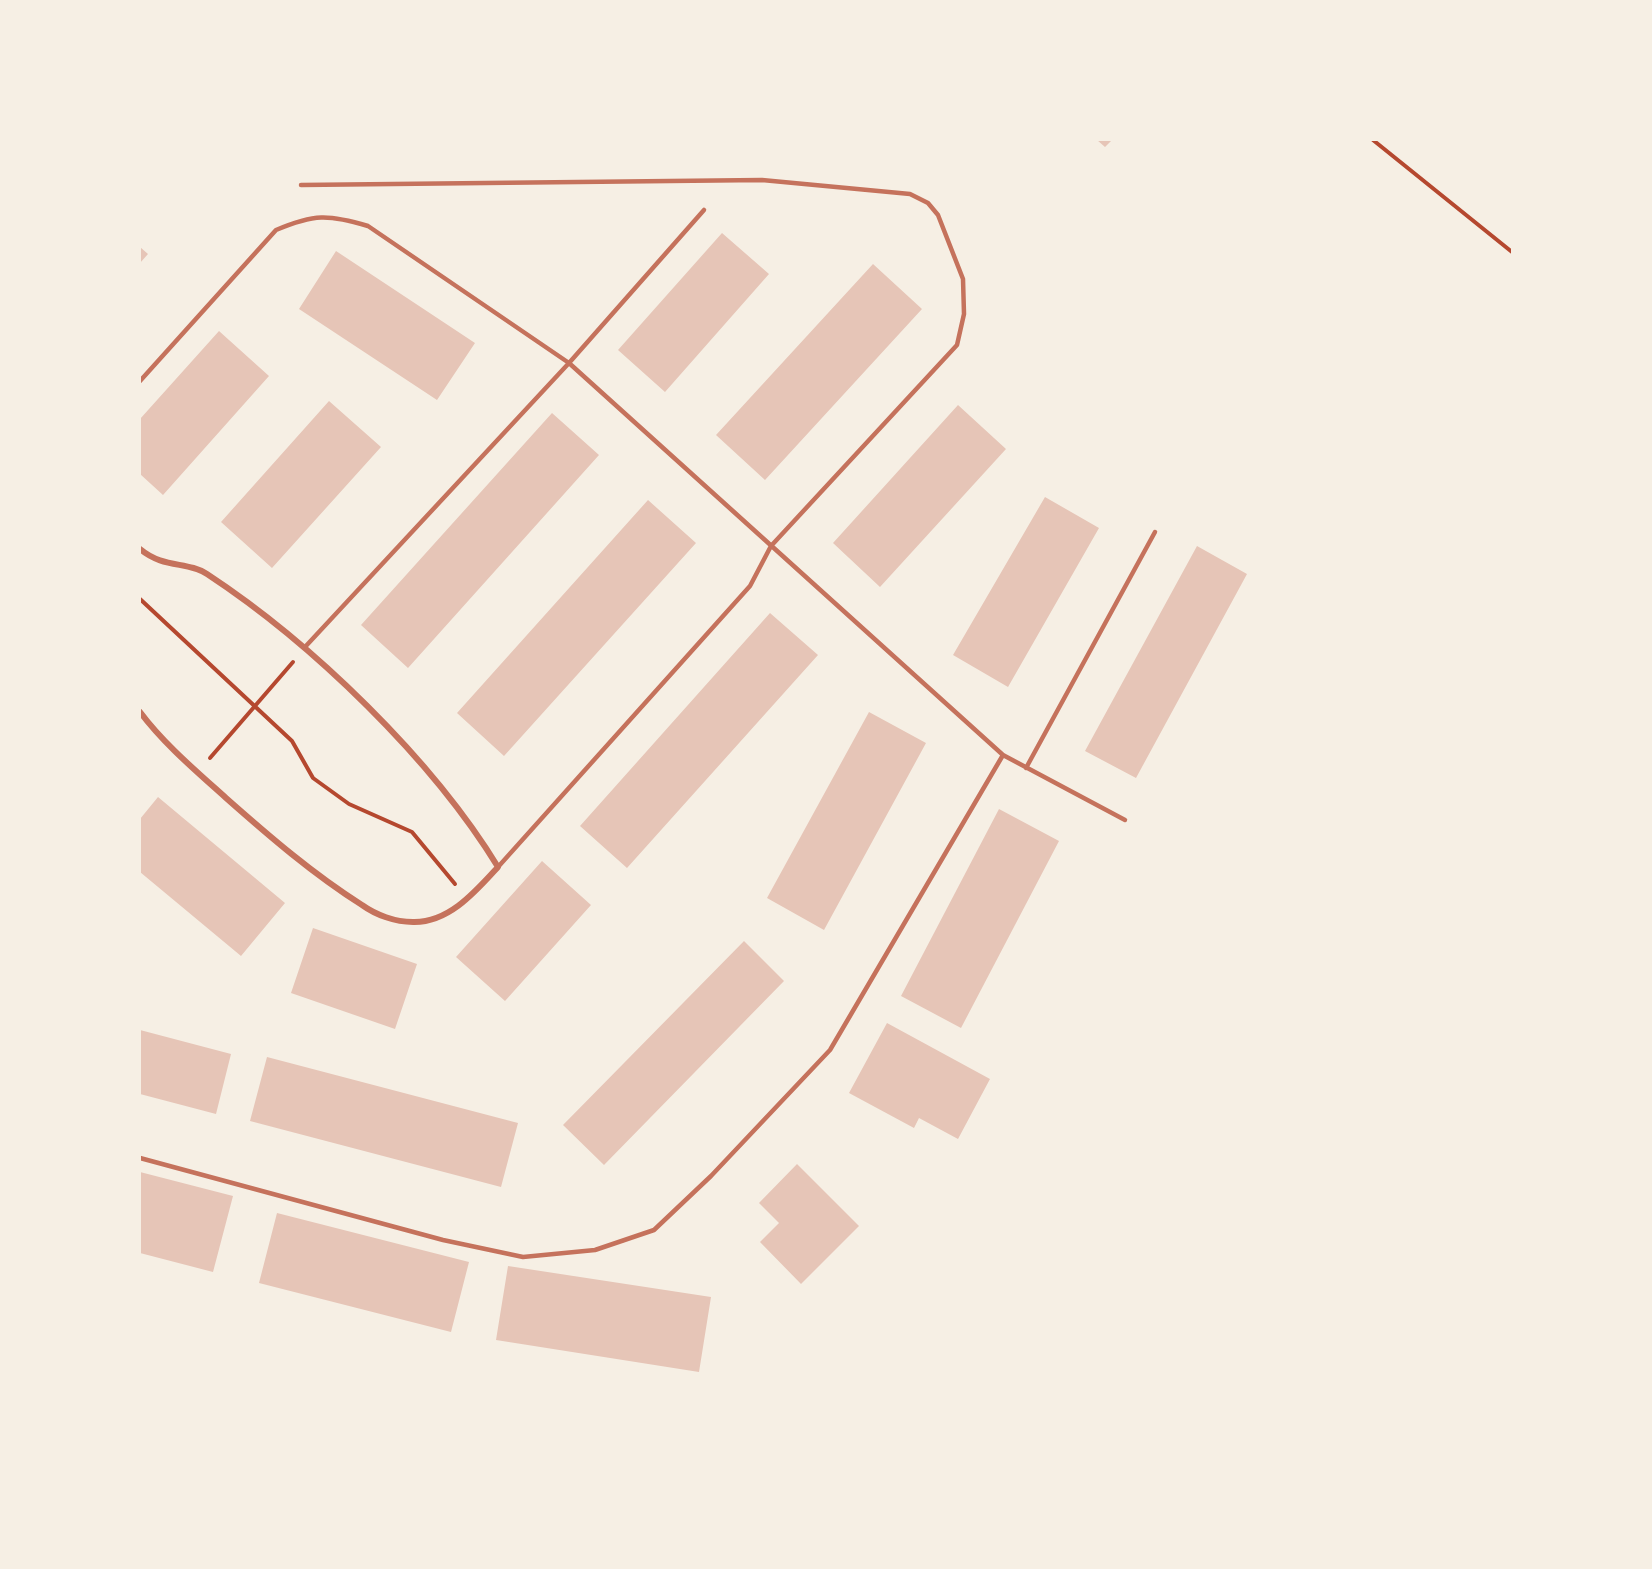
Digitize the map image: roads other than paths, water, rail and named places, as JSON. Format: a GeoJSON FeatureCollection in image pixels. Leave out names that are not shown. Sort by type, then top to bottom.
{"type":"FeatureCollection","features":[{"type":"Feature","properties":{"kind":"street"},"geometry":{"type":"LineString","coordinates":[[140,549],[153,560],[204,572],[305,647],[388,729],[453,802],[477,833],[498,867],[468,900],[441,916],[414,923],[380,915],[363,906],[275,842],[152,729],[140,712]]}},
{"type":"Feature","properties":{"kind":"lane"},"geometry":{"type":"LineString","coordinates":[[302,184],[762,180],[910,194],[928,203],[938,215],[963,279],[964,314],[957,345],[771,546],[750,586],[498,867]]}},
{"type":"Feature","properties":{"kind":"lane"},"geometry":{"type":"LineString","coordinates":[[305,647],[569,363],[704,210]]}},
{"type":"Feature","properties":{"kind":"lane"},"geometry":{"type":"LineString","coordinates":[[140,381],[276,231],[302,219],[335,216],[368,226],[569,363],[1003,755],[1125,820]]}},
{"type":"Feature","properties":{"kind":"lane"},"geometry":{"type":"LineString","coordinates":[[1026,768],[1155,532]]}},
{"type":"Feature","properties":{"kind":"lane"},"geometry":{"type":"LineString","coordinates":[[140,1158],[443,1240],[523,1257],[595,1250],[654,1230],[711,1176],[830,1050],[1003,755]]}}]}
